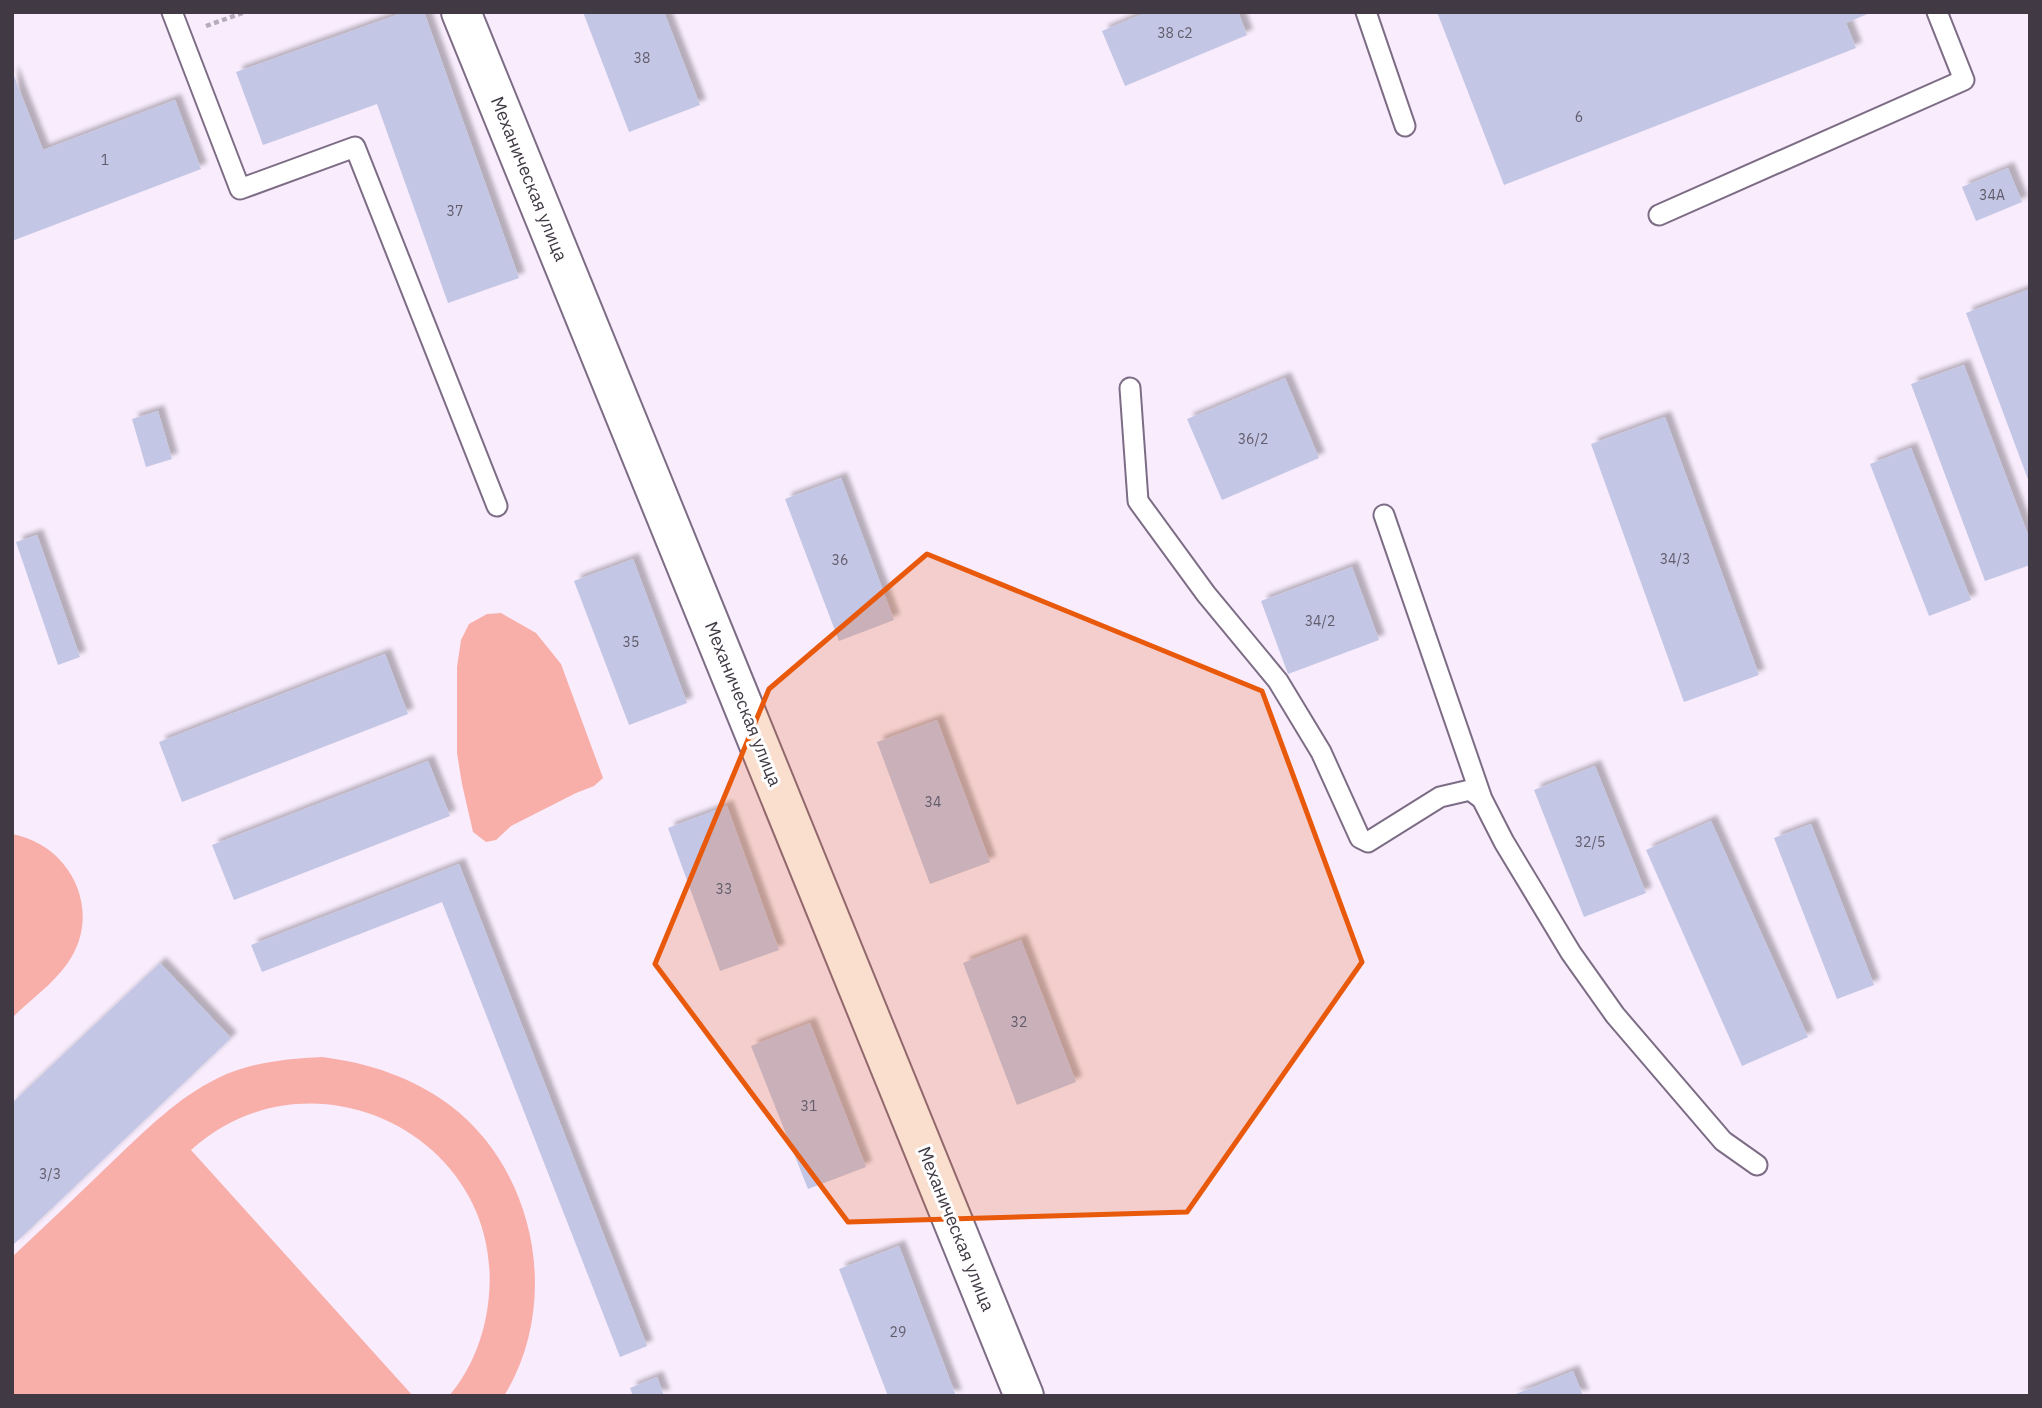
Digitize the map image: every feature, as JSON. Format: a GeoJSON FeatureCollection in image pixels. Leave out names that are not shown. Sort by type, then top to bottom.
{"type":"FeatureCollection","features":[{"type":"Feature","properties":{"kind":"street","name":"Механическая улица"},"geometry":{"type":"LineString","coordinates":[[461,12],[1024,1396]]}},
{"type":"Feature","properties":{"kind":"lane"},"geometry":{"type":"LineString","coordinates":[[172,12],[240,189],[355,147],[498,506]]}},
{"type":"Feature","properties":{"kind":"lane"},"geometry":{"type":"LineString","coordinates":[[1366,12],[1405,126]]}},
{"type":"Feature","properties":{"kind":"lane"},"geometry":{"type":"LineString","coordinates":[[1659,215],[1964,80],[1937,12]]}},
{"type":"Feature","properties":{"kind":"lane"},"geometry":{"type":"LineString","coordinates":[[1130,388],[1138,502],[1206,594],[1278,681],[1321,752],[1360,838],[1368,842],[1440,797],[1470,790],[1482,799]]}},
{"type":"Feature","properties":{"kind":"lane"},"geometry":{"type":"LineString","coordinates":[[1384,515],[1482,799],[1504,842],[1571,953],[1615,1015],[1723,1141],[1757,1165]]}},
{"type":"Feature","properties":{"kind":"path"},"geometry":{"type":"LineString","coordinates":[[181,36],[245,12]]}},
{"type":"Feature","properties":{"kind":"highlighted area"},"geometry":{"type":"Polygon","coordinates":[[[927,554],[1262,691],[1362,962],[1187,1212],[848,1222],[655,964],[769,689],[927,554]]]}},
{"type":"Feature","properties":{"kind":"shaded area"},"geometry":{"type":"Polygon","coordinates":[[[501,613],[536,633],[561,664],[603,778],[594,786],[511,826],[496,840],[486,842],[473,832],[462,784],[457,753],[457,667],[461,640],[469,624],[487,614],[501,613]]]}},
{"type":"Feature","properties":{"kind":"shaded area"},"geometry":{"type":"Polygon","coordinates":[[[12,834],[33,841],[51,852],[66,867],[76,884],[82,903],[82,924],[78,944],[67,964],[12,1018],[12,834]]]}},
{"type":"Feature","properties":{"kind":"shaded area"},"geometry":{"type":"Polygon","coordinates":[[[322,1057],[373,1067],[421,1087],[451,1106],[480,1134],[504,1166],[521,1203],[531,1241],[535,1281],[532,1321],[522,1360],[504,1396],[449,1396],[475,1353],[488,1304],[487,1245],[468,1195],[436,1154],[394,1124],[344,1107],[292,1104],[240,1118],[191,1150],[413,1396],[12,1396],[12,1257],[150,1126],[189,1095],[218,1078],[243,1068],[282,1060],[322,1057]]]}},
{"type":"Feature","properties":{"kind":"building"},"geometry":{"type":"Polygon","coordinates":[[[405,12],[424,12],[519,278],[448,303],[377,104],[263,145],[236,72],[405,12]]]}},
{"type":"Feature","properties":{"kind":"building"},"geometry":{"type":"Polygon","coordinates":[[[583,12],[664,12],[700,105],[629,132],[583,12]]]}},
{"type":"Feature","properties":{"kind":"building"},"geometry":{"type":"Polygon","coordinates":[[[1147,12],[1238,12],[1247,35],[1125,86],[1102,31],[1147,12]]]}},
{"type":"Feature","properties":{"kind":"building"},"geometry":{"type":"Polygon","coordinates":[[[1437,12],[1872,12],[1846,23],[1856,48],[1504,185],[1437,12]]]}},
{"type":"Feature","properties":{"kind":"building"},"geometry":{"type":"Polygon","coordinates":[[[12,71],[43,150],[175,100],[201,169],[12,241],[12,71]]]}},
{"type":"Feature","properties":{"kind":"building"},"geometry":{"type":"Polygon","coordinates":[[[2008,168],[2022,202],[1976,221],[1962,187],[2008,168]]]}},
{"type":"Feature","properties":{"kind":"building"},"geometry":{"type":"Polygon","coordinates":[[[2030,289],[2030,482],[2029,482],[1966,313],[2030,289]]]}},
{"type":"Feature","properties":{"kind":"building"},"geometry":{"type":"Polygon","coordinates":[[[1964,365],[2030,540],[2030,565],[1985,581],[1911,384],[1964,365]]]}},
{"type":"Feature","properties":{"kind":"building"},"geometry":{"type":"Polygon","coordinates":[[[1285,378],[1319,458],[1222,500],[1187,419],[1285,378]]]}},
{"type":"Feature","properties":{"kind":"building"},"geometry":{"type":"Polygon","coordinates":[[[158,411],[172,459],[146,467],[132,419],[158,411]]]}},
{"type":"Feature","properties":{"kind":"building"},"geometry":{"type":"Polygon","coordinates":[[[1665,417],[1759,675],[1684,702],[1591,444],[1665,417]]]}},
{"type":"Feature","properties":{"kind":"building"},"geometry":{"type":"Polygon","coordinates":[[[1911,448],[1971,600],[1929,616],[1870,464],[1911,448]]]}},
{"type":"Feature","properties":{"kind":"building"},"geometry":{"type":"Polygon","coordinates":[[[841,478],[894,620],[839,641],[785,499],[841,478]]]}},
{"type":"Feature","properties":{"kind":"building"},"geometry":{"type":"Polygon","coordinates":[[[37,535],[80,657],[58,665],[16,542],[37,535]]]}},
{"type":"Feature","properties":{"kind":"building"},"geometry":{"type":"Polygon","coordinates":[[[633,559],[687,703],[629,725],[574,581],[633,559]]]}},
{"type":"Feature","properties":{"kind":"building"},"geometry":{"type":"Polygon","coordinates":[[[1352,567],[1379,640],[1288,674],[1261,601],[1352,567]]]}},
{"type":"Feature","properties":{"kind":"building"},"geometry":{"type":"Polygon","coordinates":[[[385,654],[408,714],[182,802],[159,742],[385,654]]]}},
{"type":"Feature","properties":{"kind":"building"},"geometry":{"type":"Polygon","coordinates":[[[937,720],[990,862],[930,884],[877,742],[937,720]]]}},
{"type":"Feature","properties":{"kind":"building"},"geometry":{"type":"Polygon","coordinates":[[[428,761],[450,816],[234,900],[212,845],[428,761]]]}},
{"type":"Feature","properties":{"kind":"building"},"geometry":{"type":"Polygon","coordinates":[[[1595,766],[1646,893],[1584,917],[1534,790],[1595,766]]]}},
{"type":"Feature","properties":{"kind":"building"},"geometry":{"type":"Polygon","coordinates":[[[727,806],[779,950],[720,971],[668,828],[727,806]]]}},
{"type":"Feature","properties":{"kind":"building"},"geometry":{"type":"Polygon","coordinates":[[[1711,821],[1808,1037],[1742,1066],[1646,850],[1711,821]]]}},
{"type":"Feature","properties":{"kind":"building"},"geometry":{"type":"Polygon","coordinates":[[[1811,824],[1874,985],[1837,999],[1774,838],[1811,824]]]}},
{"type":"Feature","properties":{"kind":"building"},"geometry":{"type":"Polygon","coordinates":[[[459,864],[647,1346],[620,1357],[442,902],[262,972],[251,945],[459,864]]]}},
{"type":"Feature","properties":{"kind":"building"},"geometry":{"type":"Polygon","coordinates":[[[1021,940],[1076,1082],[1017,1105],[963,963],[1021,940]]]}},
{"type":"Feature","properties":{"kind":"building"},"geometry":{"type":"Polygon","coordinates":[[[160,963],[231,1038],[12,1246],[12,1103],[160,963]]]}},
{"type":"Feature","properties":{"kind":"building"},"geometry":{"type":"Polygon","coordinates":[[[810,1023],[866,1167],[808,1189],[751,1046],[810,1023]]]}},
{"type":"Feature","properties":{"kind":"building"},"geometry":{"type":"Polygon","coordinates":[[[899,1246],[956,1396],[888,1396],[839,1269],[899,1246]]]}},
{"type":"Feature","properties":{"kind":"building"},"geometry":{"type":"Polygon","coordinates":[[[1573,1371],[1583,1396],[1511,1396],[1573,1371]]]}},
{"type":"Feature","properties":{"kind":"building"},"geometry":{"type":"Polygon","coordinates":[[[657,1377],[664,1396],[633,1396],[630,1388],[657,1377]]]}}]}
